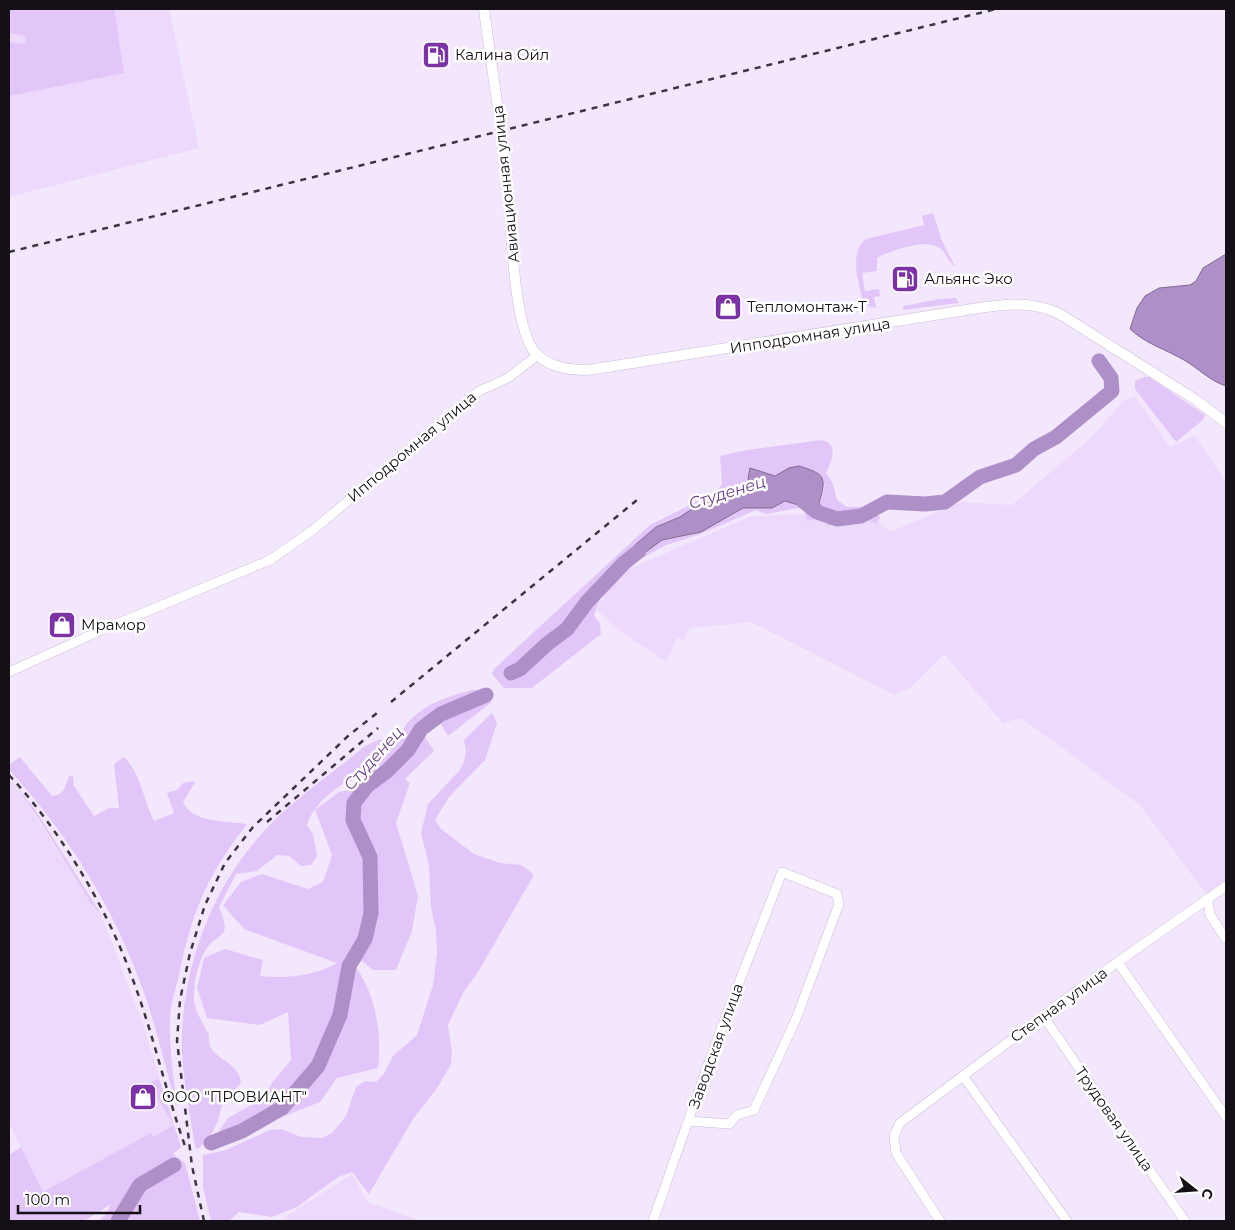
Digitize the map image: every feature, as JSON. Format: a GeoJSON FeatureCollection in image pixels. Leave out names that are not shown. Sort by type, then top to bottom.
{"type":"FeatureCollection","features":[{"type":"Feature","properties":{"kind":"main road","name":"Авиационная улица"},"geometry":{"type":"LineString","coordinates":[[484,9],[507,176],[518,293],[525,332],[538,355]]}},
{"type":"Feature","properties":{"kind":"main road","name":"Ипподромная улица"},"geometry":{"type":"LineString","coordinates":[[538,355],[561,367],[584,371],[979,308],[1025,303],[1048,308],[1188,395],[1226,423]]}},
{"type":"Feature","properties":{"kind":"street","name":"Ипподромная улица"},"geometry":{"type":"LineString","coordinates":[[9,672],[102,630],[270,560],[313,530],[479,391],[508,378],[538,355]]}},
{"type":"Feature","properties":{"kind":"street","name":"Заводская улица"},"geometry":{"type":"LineString","coordinates":[[653,1221],[688,1121],[782,872],[837,894],[839,904],[807,991],[754,1110],[737,1116],[729,1124],[688,1121]]}},
{"type":"Feature","properties":{"kind":"street","name":"Степная улица"},"geometry":{"type":"LineString","coordinates":[[940,1221],[900,1161],[894,1144],[897,1129],[906,1118],[1043,1016],[1208,901],[1226,886]]}},
{"type":"Feature","properties":{"kind":"street"},"geometry":{"type":"LineString","coordinates":[[1208,901],[1210,915],[1226,939]]}},
{"type":"Feature","properties":{"kind":"street"},"geometry":{"type":"LineString","coordinates":[[1119,964],[1226,1117]]}},
{"type":"Feature","properties":{"kind":"street","name":"Трудовая улица"},"geometry":{"type":"LineString","coordinates":[[1043,1016],[1185,1221]]}},
{"type":"Feature","properties":{"kind":"street"},"geometry":{"type":"LineString","coordinates":[[963,1076],[1067,1221]]}},
{"type":"Feature","properties":{"kind":"shaded area"},"geometry":{"type":"Polygon","coordinates":[[[9,9],[169,9],[199,148],[9,197],[9,9]]]}},
{"type":"Feature","properties":{"kind":"shaded area"},"geometry":{"type":"Polygon","coordinates":[[[9,9],[114,9],[124,73],[9,96],[9,42],[25,44],[26,36],[9,33],[9,9]]]}},
{"type":"Feature","properties":{"kind":"shaded area"},"geometry":{"type":"Polygon","coordinates":[[[933,213],[942,241],[955,266],[943,251],[929,245],[912,246],[880,256],[877,258],[877,271],[862,273],[865,291],[879,289],[880,296],[874,297],[876,308],[868,306],[867,301],[863,302],[856,269],[857,252],[861,245],[866,239],[924,225],[922,216],[933,213]]]}},
{"type":"Feature","properties":{"kind":"shaded area"},"geometry":{"type":"Polygon","coordinates":[[[1226,254],[1226,386],[1209,378],[1184,360],[1143,339],[1130,329],[1137,308],[1145,296],[1159,288],[1190,285],[1196,281],[1203,268],[1226,254]]]}},
{"type":"Feature","properties":{"kind":"shaded area"},"geometry":{"type":"Polygon","coordinates":[[[956,298],[959,303],[902,310],[904,306],[939,299],[956,298]]]}},
{"type":"Feature","properties":{"kind":"shaded area"},"geometry":{"type":"Polygon","coordinates":[[[1149,377],[1205,415],[1203,420],[1176,442],[1135,389],[1135,381],[1149,377]]]}},
{"type":"Feature","properties":{"kind":"shaded area"},"geometry":{"type":"Polygon","coordinates":[[[1135,396],[1170,447],[1195,436],[1226,482],[1226,880],[1207,895],[1140,805],[1021,718],[1003,723],[944,654],[910,688],[895,695],[751,622],[690,628],[684,640],[677,638],[666,662],[623,633],[596,609],[618,574],[749,517],[865,510],[890,532],[961,502],[1012,505],[1093,436],[1123,401],[1135,396]]]}},
{"type":"Feature","properties":{"kind":"shaded area"},"geometry":{"type":"Polygon","coordinates":[[[822,440],[828,442],[831,445],[833,454],[826,473],[833,484],[837,500],[847,507],[871,507],[880,517],[877,524],[865,519],[852,519],[827,526],[824,517],[807,521],[804,508],[817,512],[825,485],[789,468],[775,476],[765,472],[744,495],[698,505],[680,517],[656,527],[632,562],[662,540],[695,534],[743,508],[772,508],[785,501],[803,507],[766,514],[756,510],[698,535],[666,545],[617,572],[600,599],[594,615],[600,624],[601,634],[532,688],[504,688],[492,674],[494,669],[650,525],[716,492],[722,484],[720,456],[747,450],[822,440]]]}},
{"type":"Feature","properties":{"kind":"shaded area"},"geometry":{"type":"Polygon","coordinates":[[[799,466],[819,474],[822,478],[823,487],[819,503],[822,508],[821,512],[785,501],[772,508],[743,508],[701,532],[662,540],[632,562],[624,563],[635,545],[656,527],[680,517],[698,505],[744,495],[752,488],[748,479],[750,468],[775,476],[789,468],[799,466]]]}},
{"type":"Feature","properties":{"kind":"shaded area"},"geometry":{"type":"Polygon","coordinates":[[[472,690],[481,690],[492,702],[448,736],[440,723],[424,735],[434,751],[405,779],[410,783],[396,823],[418,896],[412,931],[396,970],[373,970],[362,961],[355,966],[368,989],[376,1015],[379,1041],[378,1068],[337,1078],[320,1102],[274,1120],[238,1141],[211,1143],[228,1118],[264,1098],[272,1083],[291,1060],[288,1012],[260,1025],[207,1018],[197,988],[204,958],[225,949],[263,960],[260,976],[270,977],[300,976],[319,971],[337,963],[244,929],[223,905],[241,882],[262,874],[308,889],[323,882],[332,855],[315,810],[307,825],[313,834],[317,856],[311,865],[301,866],[289,856],[277,855],[257,871],[236,874],[219,907],[225,925],[224,930],[210,944],[202,956],[195,981],[194,1003],[209,1035],[209,1043],[212,1049],[234,1068],[239,1074],[241,1081],[239,1086],[223,1099],[215,1127],[209,1138],[198,1149],[195,1147],[186,1089],[182,1059],[182,1031],[190,975],[197,948],[206,922],[218,897],[248,850],[277,818],[302,796],[365,746],[380,739],[391,744],[417,714],[447,698],[472,690]],[[355,779],[334,790],[315,810],[339,792],[367,786],[375,780],[355,779]]]}},
{"type":"Feature","properties":{"kind":"shaded area"},"geometry":{"type":"Polygon","coordinates":[[[492,713],[497,723],[485,760],[449,797],[435,820],[441,829],[474,854],[500,863],[522,865],[534,875],[478,972],[463,993],[448,1025],[452,1053],[451,1064],[438,1087],[413,1119],[369,1194],[352,1172],[338,1177],[297,1207],[272,1217],[239,1212],[229,1221],[211,1221],[203,1187],[203,1155],[226,1150],[270,1130],[281,1129],[301,1137],[322,1138],[332,1133],[346,1116],[356,1087],[365,1081],[376,1082],[384,1074],[393,1056],[417,1035],[433,985],[437,952],[436,930],[431,908],[429,865],[421,833],[428,804],[459,771],[464,762],[466,752],[464,740],[492,713]]]}},
{"type":"Feature","properties":{"kind":"shaded area"},"geometry":{"type":"Polygon","coordinates":[[[20,757],[52,796],[60,794],[69,776],[73,776],[74,786],[94,816],[109,808],[119,808],[114,764],[124,757],[138,779],[154,821],[174,813],[167,793],[177,790],[183,783],[194,781],[183,802],[187,809],[210,820],[247,824],[221,860],[211,878],[189,932],[170,1014],[171,1053],[177,1107],[148,1004],[118,930],[70,846],[31,794],[9,770],[9,765],[20,757]]]}},
{"type":"Feature","properties":{"kind":"shaded area"},"geometry":{"type":"Polygon","coordinates":[[[9,777],[36,811],[101,914],[92,905],[39,819],[9,777]]]}},
{"type":"Feature","properties":{"kind":"shaded area"},"geometry":{"type":"Polygon","coordinates":[[[9,780],[28,804],[92,905],[101,914],[143,1024],[181,1147],[109,1205],[84,1221],[43,1192],[9,1123],[9,780]]]}},
{"type":"Feature","properties":{"kind":"shaded area"},"geometry":{"type":"Polygon","coordinates":[[[159,1079],[174,1125],[148,1083],[159,1079]]]}},
{"type":"Feature","properties":{"kind":"shaded area"},"geometry":{"type":"Polygon","coordinates":[[[174,1125],[181,1147],[173,1154],[185,1163],[200,1221],[97,1221],[106,1215],[111,1204],[84,1221],[9,1221],[9,1155],[21,1147],[43,1192],[151,1133],[153,1137],[174,1125]]]}},
{"type":"Feature","properties":{"kind":"shaded area"},"geometry":{"type":"Polygon","coordinates":[[[352,1174],[368,1202],[421,1221],[284,1221],[282,1219],[352,1174]]]}},
{"type":"Feature","properties":{"kind":"waterway","name":"Студенец"},"geometry":{"type":"LineString","coordinates":[[803,501],[817,512],[837,519],[861,516],[887,502],[925,504],[945,502],[980,477],[1016,465],[1034,449],[1056,437],[1112,391],[1111,378],[1099,361]]}},
{"type":"Feature","properties":{"kind":"waterway","name":"Студенец"},"geometry":{"type":"LineString","coordinates":[[511,673],[520,669],[547,644],[567,629],[587,602],[624,563],[639,551]]}},
{"type":"Feature","properties":{"kind":"waterway","name":"Студенец"},"geometry":{"type":"LineString","coordinates":[[211,1143],[242,1131],[282,1108],[318,1066],[340,1015],[349,966],[365,939],[371,913],[370,857],[353,820],[354,803],[367,786],[387,771],[408,750],[421,729],[441,714],[486,695]]}},
{"type":"Feature","properties":{"kind":"waterway","name":"Студенец"},"geometry":{"type":"LineString","coordinates":[[118,1221],[140,1185],[174,1165]]}},
{"type":"Feature","properties":{"kind":"railway"},"geometry":{"type":"LineString","coordinates":[[9,252],[996,9]]}},
{"type":"Feature","properties":{"kind":"railway"},"geometry":{"type":"LineString","coordinates":[[391,702],[637,500]]}},
{"type":"Feature","properties":{"kind":"railway"},"geometry":{"type":"LineString","coordinates":[[204,1221],[192,1166],[177,1041],[180,1000],[190,953],[205,905],[225,863],[253,827],[348,736],[377,713]]}},
{"type":"Feature","properties":{"kind":"railway"},"geometry":{"type":"LineString","coordinates":[[267,822],[378,728]]}},
{"type":"Feature","properties":{"kind":"railway"},"geometry":{"type":"LineString","coordinates":[[9,775],[27,795],[62,842],[108,921],[138,994],[185,1146]]}},
{"type":"Feature","properties":{"kind":"place","name":"Калина Ойл"},"geometry":{"type":"Point","coordinates":[436,55]}},
{"type":"Feature","properties":{"kind":"place","name":"Альянс Эко"},"geometry":{"type":"Point","coordinates":[905,279]}},
{"type":"Feature","properties":{"kind":"place","name":"Тепломонтаж-Т"},"geometry":{"type":"Point","coordinates":[728,307]}},
{"type":"Feature","properties":{"kind":"place","name":"Мрамор"},"geometry":{"type":"Point","coordinates":[62,625]}},
{"type":"Feature","properties":{"kind":"place","name":"ООО \"ПРОВИАНТ\""},"geometry":{"type":"Point","coordinates":[143,1097]}}]}
